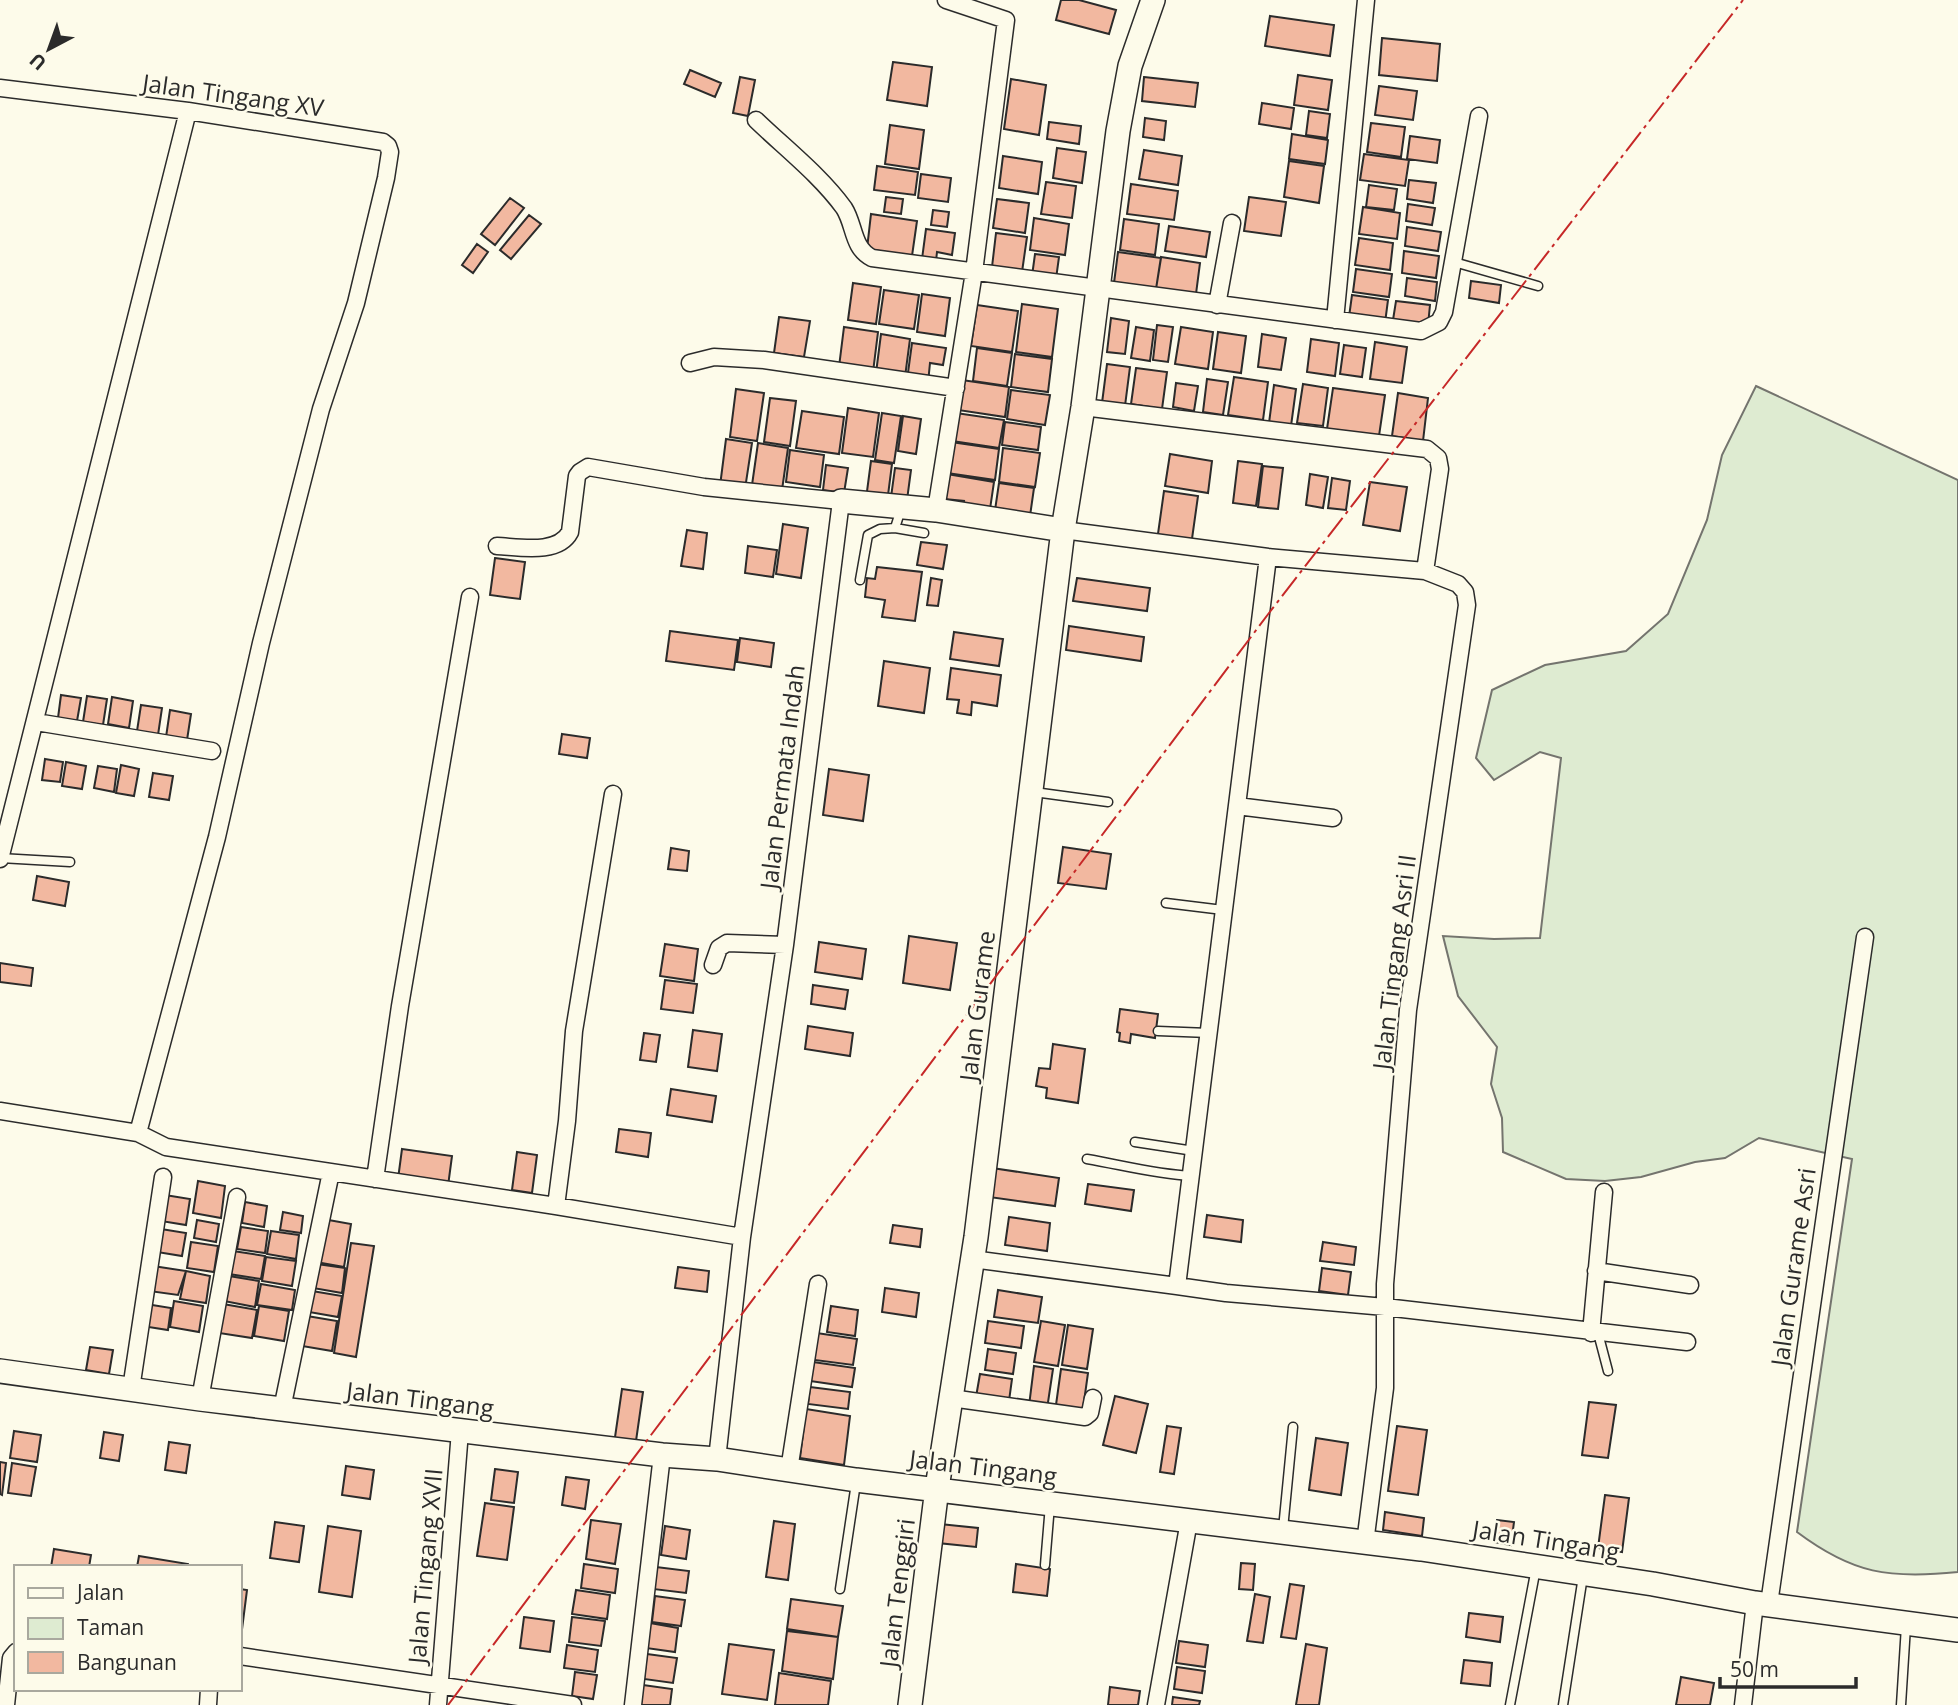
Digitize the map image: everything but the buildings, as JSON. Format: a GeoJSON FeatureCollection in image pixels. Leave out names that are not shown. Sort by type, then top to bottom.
{"type":"FeatureCollection","features":[{"type":"Feature","properties":{"kind":"main road","name":"Jalan Gurame"},"geometry":{"type":"LineString","coordinates":[[937,1488],[972,1259],[1063,530],[1083,407],[1118,131],[1130,66],[1153,0]]}},
{"type":"Feature","properties":{"kind":"main road"},"geometry":{"type":"LineString","coordinates":[[841,501],[899,517],[936,510],[1063,530]]}},
{"type":"Feature","properties":{"kind":"main road","name":"Jalan Tingang"},"geometry":{"type":"LineString","coordinates":[[0,1371],[200,1399],[662,1455],[717,1459],[856,1480],[1283,1532],[1536,1566],[1762,1604],[1958,1630]]}},
{"type":"Feature","properties":{"kind":"main road","name":"Jalan Tenggiri"},"geometry":{"type":"LineString","coordinates":[[910,1705],[937,1488]]}},
{"type":"Feature","properties":{"kind":"street"},"geometry":{"type":"LineString","coordinates":[[936,510],[974,272],[1006,20],[946,0]]}},
{"type":"Feature","properties":{"kind":"street"},"geometry":{"type":"LineString","coordinates":[[1335,320],[1366,0]]}},
{"type":"Feature","properties":{"kind":"street","name":"Jalan Tingang XV"},"geometry":{"type":"LineString","coordinates":[[0,88],[188,111],[385,142],[390,152],[353,312],[321,409],[264,630],[217,837],[138,1133]]}},
{"type":"Feature","properties":{"kind":"street"},"geometry":{"type":"LineString","coordinates":[[0,858],[188,111]]}},
{"type":"Feature","properties":{"kind":"street"},"geometry":{"type":"LineString","coordinates":[[756,120],[836,198],[845,210],[857,244],[866,255],[878,260],[1421,331],[1439,322],[1444,312],[1479,116]]}},
{"type":"Feature","properties":{"kind":"street"},"geometry":{"type":"LineString","coordinates":[[1217,305],[1232,223]]}},
{"type":"Feature","properties":{"kind":"street"},"geometry":{"type":"LineString","coordinates":[[690,363],[714,357],[764,360],[956,388]]}},
{"type":"Feature","properties":{"kind":"street"},"geometry":{"type":"LineString","coordinates":[[1083,407],[1427,449],[1438,458],[1440,469],[1425,572]]}},
{"type":"Feature","properties":{"kind":"street"},"geometry":{"type":"LineString","coordinates":[[497,547],[551,547],[566,539],[570,532],[578,476],[588,467],[704,487],[841,501]]}},
{"type":"Feature","properties":{"kind":"street","name":"Jalan Permata Indah"},"geometry":{"type":"LineString","coordinates":[[717,1459],[742,1237],[785,945],[841,501]]}},
{"type":"Feature","properties":{"kind":"street","name":"Jalan Tingang Asri II"},"geometry":{"type":"LineString","coordinates":[[1063,530],[1268,557],[1425,572],[1458,584],[1465,592],[1467,605],[1408,1010],[1385,1284],[1385,1388],[1365,1543]]}},
{"type":"Feature","properties":{"kind":"street"},"geometry":{"type":"LineString","coordinates":[[1177,1286],[1268,557]]}},
{"type":"Feature","properties":{"kind":"street"},"geometry":{"type":"LineString","coordinates":[[375,1179],[400,1006],[470,597]]}},
{"type":"Feature","properties":{"kind":"street"},"geometry":{"type":"LineString","coordinates":[[36,722],[212,751]]}},
{"type":"Feature","properties":{"kind":"street"},"geometry":{"type":"LineString","coordinates":[[556,1206],[575,1031],[613,794]]}},
{"type":"Feature","properties":{"kind":"street"},"geometry":{"type":"LineString","coordinates":[[1237,806],[1334,818]]}},
{"type":"Feature","properties":{"kind":"street","name":"Jalan Gurame Asri"},"geometry":{"type":"LineString","coordinates":[[1743,1705],[1762,1604],[1865,937]]}},
{"type":"Feature","properties":{"kind":"street"},"geometry":{"type":"LineString","coordinates":[[713,965],[719,948],[727,943],[785,945]]}},
{"type":"Feature","properties":{"kind":"street"},"geometry":{"type":"LineString","coordinates":[[0,1111],[138,1133],[166,1147],[742,1237]]}},
{"type":"Feature","properties":{"kind":"street"},"geometry":{"type":"LineString","coordinates":[[282,1409],[331,1172]]}},
{"type":"Feature","properties":{"kind":"street"},"geometry":{"type":"LineString","coordinates":[[131,1389],[163,1177]]}},
{"type":"Feature","properties":{"kind":"street"},"geometry":{"type":"LineString","coordinates":[[1595,1333],[1604,1192]]}},
{"type":"Feature","properties":{"kind":"street"},"geometry":{"type":"LineString","coordinates":[[200,1399],[237,1197]]}},
{"type":"Feature","properties":{"kind":"street"},"geometry":{"type":"LineString","coordinates":[[972,1259],[1226,1293],[1385,1307],[1687,1342]]}},
{"type":"Feature","properties":{"kind":"street"},"geometry":{"type":"LineString","coordinates":[[1597,1271],[1690,1285]]}},
{"type":"Feature","properties":{"kind":"street"},"geometry":{"type":"LineString","coordinates":[[789,1470],[818,1284]]}},
{"type":"Feature","properties":{"kind":"street"},"geometry":{"type":"LineString","coordinates":[[950,1398],[1085,1418],[1090,1413],[1093,1398]]}},
{"type":"Feature","properties":{"kind":"street","name":"Jalan Tingang XVII"},"geometry":{"type":"LineString","coordinates":[[438,1705],[460,1431]]}},
{"type":"Feature","properties":{"kind":"street"},"geometry":{"type":"LineString","coordinates":[[633,1705],[662,1455]]}},
{"type":"Feature","properties":{"kind":"street"},"geometry":{"type":"LineString","coordinates":[[1156,1705],[1189,1521]]}},
{"type":"Feature","properties":{"kind":"street"},"geometry":{"type":"LineString","coordinates":[[6,1705],[11,1658],[14,1654]]}},
{"type":"Feature","properties":{"kind":"street"},"geometry":{"type":"LineString","coordinates":[[242,1656],[573,1705]]}},
{"type":"Feature","properties":{"kind":"lane"},"geometry":{"type":"LineString","coordinates":[[1454,262],[1538,286]]}},
{"type":"Feature","properties":{"kind":"lane"},"geometry":{"type":"LineString","coordinates":[[860,580],[868,535],[899,517],[924,533]]}},
{"type":"Feature","properties":{"kind":"lane"},"geometry":{"type":"LineString","coordinates":[[1031,791],[1108,802]]}},
{"type":"Feature","properties":{"kind":"lane"},"geometry":{"type":"LineString","coordinates":[[0,858],[69,862]]}},
{"type":"Feature","properties":{"kind":"lane"},"geometry":{"type":"LineString","coordinates":[[1166,903],[1223,910]]}},
{"type":"Feature","properties":{"kind":"lane"},"geometry":{"type":"LineString","coordinates":[[1158,1031],[1209,1033]]}},
{"type":"Feature","properties":{"kind":"lane"},"geometry":{"type":"LineString","coordinates":[[1135,1142],[1194,1151]]}},
{"type":"Feature","properties":{"kind":"lane"},"geometry":{"type":"LineString","coordinates":[[1087,1159],[1142,1168],[1159,1175],[1191,1176]]}},
{"type":"Feature","properties":{"kind":"lane"},"geometry":{"type":"LineString","coordinates":[[1595,1333],[1608,1371]]}},
{"type":"Feature","properties":{"kind":"lane"},"geometry":{"type":"LineString","coordinates":[[1283,1532],[1293,1427]]}},
{"type":"Feature","properties":{"kind":"lane"},"geometry":{"type":"LineString","coordinates":[[840,1589],[856,1480]]}},
{"type":"Feature","properties":{"kind":"lane"},"geometry":{"type":"LineString","coordinates":[[1045,1565],[1050,1502]]}},
{"type":"Feature","properties":{"kind":"lane"},"geometry":{"type":"LineString","coordinates":[[1510,1705],[1536,1566]]}},
{"type":"Feature","properties":{"kind":"lane"},"geometry":{"type":"LineString","coordinates":[[1563,1705],[1584,1573]]}},
{"type":"Feature","properties":{"kind":"lane"},"geometry":{"type":"LineString","coordinates":[[1901,1705],[1906,1623]]}},
{"type":"Feature","properties":{"kind":"green space"},"geometry":{"type":"Polygon","coordinates":[[[1756,386],[1958,480],[1958,1572],[1912,1575],[1873,1570],[1836,1557],[1797,1532],[1852,1159],[1759,1138],[1725,1158],[1695,1162],[1641,1177],[1605,1181],[1566,1179],[1503,1152],[1502,1118],[1491,1084],[1497,1047],[1458,996],[1443,936],[1540,938],[1561,758],[1540,752],[1494,780],[1476,758],[1492,690],[1545,665],[1626,651],[1668,614],[1707,520],[1722,455],[1756,386]]]}},
{"type":"Feature","properties":{"kind":"power"},"geometry":{"type":"LineString","coordinates":[[448,1705],[1269,613],[1743,0]]}}]}
